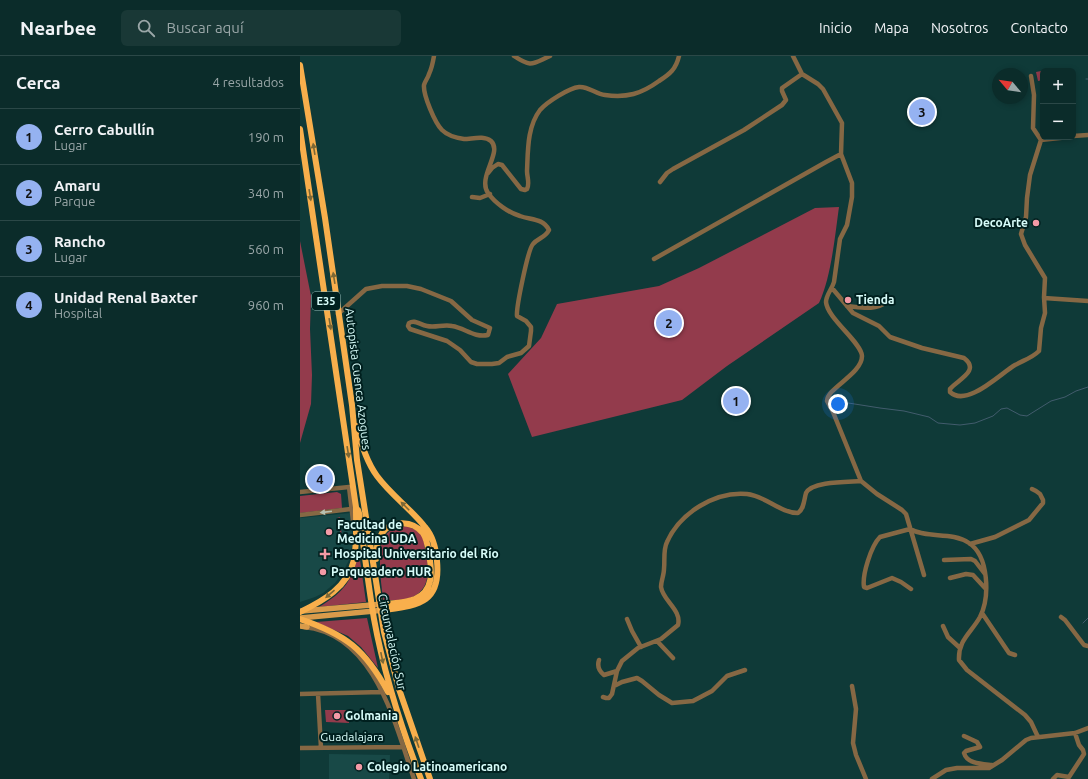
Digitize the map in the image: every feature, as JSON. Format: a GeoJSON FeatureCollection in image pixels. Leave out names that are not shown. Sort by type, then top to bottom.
{"type":"FeatureCollection","features":[{"type":"Feature","properties":{"kind":"highway","name":"Autopista Cuenca Azogues"},"geometry":{"type":"LineString","coordinates":[[300,65],[324,210],[352,405],[356,452],[368,530]]}},
{"type":"Feature","properties":{"kind":"highway","name":"Autopista Cuenca Azogues"},"geometry":{"type":"LineString","coordinates":[[300,129],[354,508]]}},
{"type":"Feature","properties":{"kind":"highway"},"geometry":{"type":"LineString","coordinates":[[352,405],[363,449],[370,465],[387,488],[426,527],[433,541],[437,556],[437,583],[429,596],[414,606],[385,607]]}},
{"type":"Feature","properties":{"kind":"highway"},"geometry":{"type":"LineString","coordinates":[[300,612],[319,603],[331,595],[348,574],[353,561],[355,541],[354,508]]}},
{"type":"Feature","properties":{"kind":"highway","name":"Circunvalación Sur"},"geometry":{"type":"LineString","coordinates":[[354,508],[360,513],[374,620],[394,702],[394,711],[420,779]]}},
{"type":"Feature","properties":{"kind":"highway"},"geometry":{"type":"LineString","coordinates":[[376,575],[376,547],[380,536],[386,529],[389,526],[400,523],[410,525],[420,530],[426,538],[430,557],[431,576],[428,587],[415,599],[385,607]]}},
{"type":"Feature","properties":{"kind":"highway","name":"Circunvalación Sur"},"geometry":{"type":"LineString","coordinates":[[368,530],[384,632],[411,725],[430,779]]}},
{"type":"Feature","properties":{"kind":"highway"},"geometry":{"type":"LineString","coordinates":[[300,619],[339,635],[352,644],[379,675],[394,702]]}},
{"type":"Feature","properties":{"kind":"main road"},"geometry":{"type":"LineString","coordinates":[[300,619],[385,607]]}},
{"type":"Feature","properties":{"kind":"main road"},"geometry":{"type":"LineString","coordinates":[[300,612],[364,610]]}},
{"type":"Feature","properties":{"kind":"main road"},"geometry":{"type":"LineString","coordinates":[[300,626],[307,628]]}},
{"type":"Feature","properties":{"kind":"street"},"geometry":{"type":"LineString","coordinates":[[338,314],[364,291],[373,287],[416,287],[451,301],[467,316],[488,326],[490,330],[488,336],[477,336],[454,326],[446,325],[429,327],[414,321],[411,321],[408,324],[410,329],[447,341],[460,350],[471,362],[484,365],[499,363],[507,357],[525,350],[528,346],[531,327],[526,321],[518,316],[518,305],[531,246],[540,238],[545,236],[549,230],[545,224],[537,219],[519,216],[512,212],[498,203],[490,194],[485,185],[485,178],[494,150],[493,143],[482,138],[464,139],[447,133],[438,125],[424,92],[424,83],[430,72],[434,56]]}},
{"type":"Feature","properties":{"kind":"street"},"geometry":{"type":"LineString","coordinates":[[514,56],[526,64],[531,64],[550,56]]}},
{"type":"Feature","properties":{"kind":"street"},"geometry":{"type":"LineString","coordinates":[[485,178],[492,168],[498,164],[506,169],[521,189],[528,189],[527,172],[530,131],[535,118],[541,109],[560,95],[578,87],[585,88],[599,94],[616,96],[646,91],[670,74],[676,65],[679,56]]}},
{"type":"Feature","properties":{"kind":"street"},"geometry":{"type":"LineString","coordinates":[[793,56],[797,67],[802,74],[823,89],[842,123],[842,154],[852,183],[852,197],[847,225],[840,239],[832,288],[826,300],[828,308],[862,355],[861,361],[856,368],[843,383],[829,395],[827,401],[833,412],[861,481],[906,514],[924,575]]}},
{"type":"Feature","properties":{"kind":"street"},"geometry":{"type":"LineString","coordinates":[[660,182],[667,173],[673,169],[744,130],[782,105],[786,100],[782,88],[802,74]]}},
{"type":"Feature","properties":{"kind":"street"},"geometry":{"type":"LineString","coordinates":[[1031,76],[1034,95],[1033,128],[1040,138]]}},
{"type":"Feature","properties":{"kind":"street"},"geometry":{"type":"LineString","coordinates":[[1076,136],[1088,135]]}},
{"type":"Feature","properties":{"kind":"street"},"geometry":{"type":"LineString","coordinates":[[832,288],[853,313],[879,326],[890,337],[922,348],[967,360],[970,367],[969,372],[951,387],[950,392],[954,395],[960,396],[978,390],[990,384],[1014,366],[1032,357],[1039,351],[1041,328],[1045,313],[1045,278],[1025,245],[1021,234],[1026,217],[1030,175],[1041,140]]}},
{"type":"Feature","properties":{"kind":"street"},"geometry":{"type":"LineString","coordinates":[[654,259],[842,154]]}},
{"type":"Feature","properties":{"kind":"street"},"geometry":{"type":"LineString","coordinates":[[472,197],[480,198],[490,194]]}},
{"type":"Feature","properties":{"kind":"street"},"geometry":{"type":"LineString","coordinates":[[1044,298],[1088,301]]}},
{"type":"Feature","properties":{"kind":"street"},"geometry":{"type":"LineString","coordinates":[[847,306],[876,308],[882,306],[886,302]]}},
{"type":"Feature","properties":{"kind":"street"},"geometry":{"type":"LineString","coordinates":[[604,697],[609,698],[614,686],[617,671],[626,656],[641,647],[657,641],[675,629],[678,625],[678,616],[661,587],[666,542],[682,520],[696,509],[727,495],[748,494],[761,498],[787,511],[798,513],[802,509],[810,488],[821,484],[861,481]]}},
{"type":"Feature","properties":{"kind":"street"},"geometry":{"type":"LineString","coordinates":[[300,492],[349,487],[354,508],[300,515]]}},
{"type":"Feature","properties":{"kind":"street"},"geometry":{"type":"LineString","coordinates":[[970,544],[994,537],[1029,520],[1043,503],[1040,494],[1032,489]]}},
{"type":"Feature","properties":{"kind":"street"},"geometry":{"type":"LineString","coordinates":[[911,589],[892,578],[867,588],[864,587],[870,556],[877,540],[880,537],[910,529],[918,533],[946,535],[957,537],[970,544],[980,554],[984,562],[986,576],[984,606],[977,622],[963,641],[960,648],[959,660],[967,670],[1025,715],[1031,722],[1038,737]]}},
{"type":"Feature","properties":{"kind":"street"},"geometry":{"type":"LineString","coordinates":[[944,560],[971,559],[978,564],[986,576]]}},
{"type":"Feature","properties":{"kind":"street"},"geometry":{"type":"LineString","coordinates":[[950,578],[966,574],[973,575],[985,588]]}},
{"type":"Feature","properties":{"kind":"street"},"geometry":{"type":"LineString","coordinates":[[982,613],[1010,653],[1015,655]]}},
{"type":"Feature","properties":{"kind":"street"},"geometry":{"type":"LineString","coordinates":[[1061,617],[1084,645],[1088,646]]}},
{"type":"Feature","properties":{"kind":"street"},"geometry":{"type":"LineString","coordinates":[[627,619],[641,647]]}},
{"type":"Feature","properties":{"kind":"street"},"geometry":{"type":"LineString","coordinates":[[944,626],[948,637],[960,648]]}},
{"type":"Feature","properties":{"kind":"street"},"geometry":{"type":"LineString","coordinates":[[307,628],[316,629],[331,635],[347,645],[374,677],[394,711],[403,747],[414,779]]}},
{"type":"Feature","properties":{"kind":"street"},"geometry":{"type":"LineString","coordinates":[[657,641],[673,658]]}},
{"type":"Feature","properties":{"kind":"street"},"geometry":{"type":"LineString","coordinates":[[599,660],[598,667],[604,675],[617,671]]}},
{"type":"Feature","properties":{"kind":"street"},"geometry":{"type":"LineString","coordinates":[[614,686],[637,678],[672,703],[692,701],[702,697],[712,690],[727,676],[745,670]]}},
{"type":"Feature","properties":{"kind":"street"},"geometry":{"type":"LineString","coordinates":[[852,686],[856,709],[854,743],[856,755],[866,779]]}},
{"type":"Feature","properties":{"kind":"street"},"geometry":{"type":"LineString","coordinates":[[300,694],[382,692]]}},
{"type":"Feature","properties":{"kind":"street"},"geometry":{"type":"LineString","coordinates":[[318,694],[321,748]]}},
{"type":"Feature","properties":{"kind":"street"},"geometry":{"type":"LineString","coordinates":[[932,779],[946,770],[994,766],[1026,740],[1038,737],[1060,736],[1075,733],[1088,728]]}},
{"type":"Feature","properties":{"kind":"street"},"geometry":{"type":"LineString","coordinates":[[1053,779],[1057,775],[1070,777],[1084,754],[1075,733]]}},
{"type":"Feature","properties":{"kind":"street"},"geometry":{"type":"LineString","coordinates":[[964,736],[977,742],[980,747],[966,751],[964,753],[966,757],[977,764],[994,766]]}},
{"type":"Feature","properties":{"kind":"street","name":"Guadalajara"},"geometry":{"type":"LineString","coordinates":[[300,748],[403,747]]}},
{"type":"Feature","properties":{"kind":"shaded area"},"geometry":{"type":"Polygon","coordinates":[[[1040,71],[1040,81],[1038,81],[1036,72],[1040,71]]]}},
{"type":"Feature","properties":{"kind":"shaded area"},"geometry":{"type":"Polygon","coordinates":[[[839,207],[830,269],[819,303],[727,366],[682,400],[532,437],[508,374],[541,338],[557,304],[659,286],[699,268],[815,208],[839,207]]]}},
{"type":"Feature","properties":{"kind":"shaded area"},"geometry":{"type":"Polygon","coordinates":[[[300,241],[311,296],[310,329],[312,375],[311,404],[300,443],[300,241]]]}},
{"type":"Feature","properties":{"kind":"shaded area"},"geometry":{"type":"Polygon","coordinates":[[[337,492],[341,494],[342,508],[300,513],[300,496],[337,492]]]}},
{"type":"Feature","properties":{"kind":"shaded area","name":"Hospital Universitario del Río"},"geometry":{"type":"Polygon","coordinates":[[[351,513],[353,541],[350,558],[344,570],[335,583],[323,593],[300,602],[300,518],[351,513]]]}},
{"type":"Feature","properties":{"kind":"shaded area"},"geometry":{"type":"Polygon","coordinates":[[[340,517],[342,539],[340,539],[339,543],[337,543],[340,531],[337,518],[340,517]]]}},
{"type":"Feature","properties":{"kind":"shaded area"},"geometry":{"type":"Polygon","coordinates":[[[401,526],[414,529],[422,536],[428,568],[427,580],[421,591],[412,597],[400,600],[383,600],[380,570],[382,541],[388,532],[401,526]]]}},
{"type":"Feature","properties":{"kind":"shaded area"},"geometry":{"type":"Polygon","coordinates":[[[359,553],[366,602],[319,607],[328,602],[346,585],[353,571],[359,553]]]}},
{"type":"Feature","properties":{"kind":"shaded area"},"geometry":{"type":"Polygon","coordinates":[[[367,618],[378,668],[361,647],[348,636],[316,622],[367,618]]]}},
{"type":"Feature","properties":{"kind":"shaded area","name":"Golmania"},"geometry":{"type":"Polygon","coordinates":[[[325,710],[349,710],[349,723],[326,722],[325,710]]]}},
{"type":"Feature","properties":{"kind":"shaded area","name":"Colegio Latinoamericano"},"geometry":{"type":"Polygon","coordinates":[[[329,754],[390,755],[389,779],[329,779],[329,754]]]}},
{"type":"Feature","properties":{"kind":"waterway"},"geometry":{"type":"LineString","coordinates":[[830,401],[904,411],[929,417],[938,423],[960,425],[975,423],[993,416],[1001,409],[1007,408],[1020,415],[1027,416],[1051,401],[1065,397],[1088,387]]}},
{"type":"Feature","properties":{"kind":"waterway"},"geometry":{"type":"LineString","coordinates":[[1083,623],[1088,618]]}},
{"type":"Feature","properties":{"kind":"place","name":"Rancho"},"geometry":{"type":"Point","coordinates":[922,112]}},
{"type":"Feature","properties":{"kind":"place","name":"DecoArte"},"geometry":{"type":"Point","coordinates":[1036,223]}},
{"type":"Feature","properties":{"kind":"place","name":"Tienda"},"geometry":{"type":"Point","coordinates":[848,300]}},
{"type":"Feature","properties":{"kind":"place","name":"Amaru"},"geometry":{"type":"Point","coordinates":[669,323]}},
{"type":"Feature","properties":{"kind":"place","name":"Cerro Cabullín"},"geometry":{"type":"Point","coordinates":[736,401]}},
{"type":"Feature","properties":{"kind":"place","name":"Unidad Renal Baxter"},"geometry":{"type":"Point","coordinates":[320,479]}},
{"type":"Feature","properties":{"kind":"place","name":"Facultad de Medicina UDA"},"geometry":{"type":"Point","coordinates":[329,532]}},
{"type":"Feature","properties":{"kind":"place","name":"Hospital Universitario del Río"},"geometry":{"type":"Point","coordinates":[325,554]}},
{"type":"Feature","properties":{"kind":"place","name":"Parqueadero HUR"},"geometry":{"type":"Point","coordinates":[323,572]}},
{"type":"Feature","properties":{"kind":"place","name":"Golmania"},"geometry":{"type":"Point","coordinates":[337,716]}},
{"type":"Feature","properties":{"kind":"place","name":"Colegio Latinoamericano"},"geometry":{"type":"Point","coordinates":[359,767]}}]}
